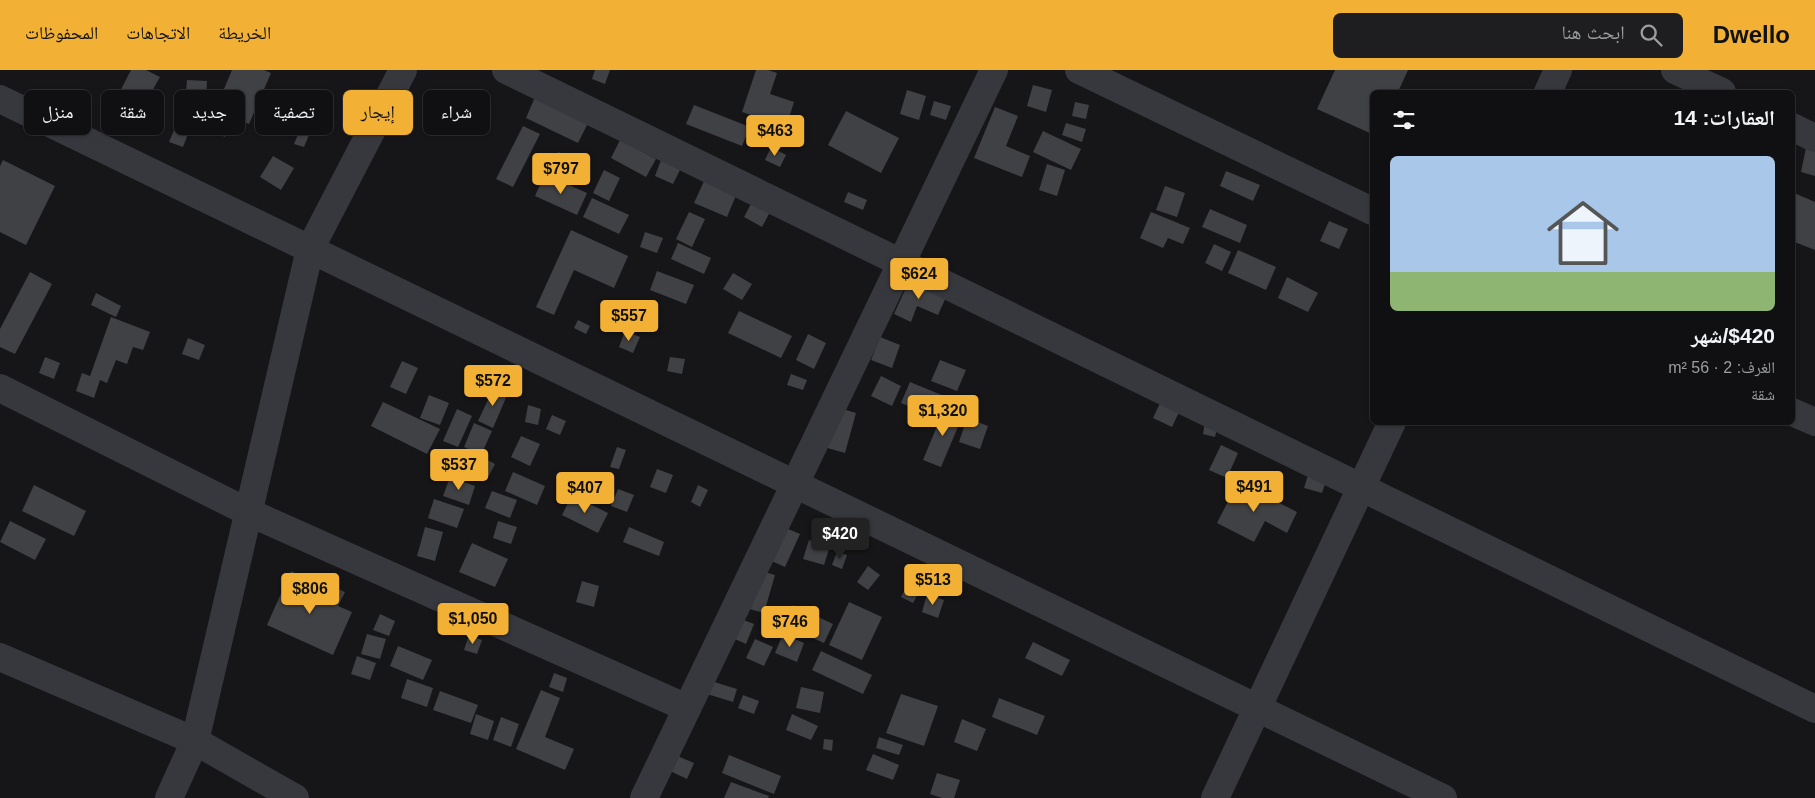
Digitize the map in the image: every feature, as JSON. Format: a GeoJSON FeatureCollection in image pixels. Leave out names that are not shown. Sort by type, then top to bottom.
{"type":"FeatureCollection","features":[{"type":"Feature","properties":{"kind":"street"},"geometry":{"type":"LineString","coordinates":[[169,798],[195,741],[310,249],[403,70]]}},
{"type":"Feature","properties":{"kind":"street"},"geometry":{"type":"LineString","coordinates":[[506,70],[1815,710]]}},
{"type":"Feature","properties":{"kind":"street"},"geometry":{"type":"LineString","coordinates":[[644,798],[994,70]]}},
{"type":"Feature","properties":{"kind":"street"},"geometry":{"type":"LineString","coordinates":[[1079,70],[1370,210]]}},
{"type":"Feature","properties":{"kind":"street"},"geometry":{"type":"LineString","coordinates":[[1549,90],[1558,70]]}},
{"type":"Feature","properties":{"kind":"street"},"geometry":{"type":"LineString","coordinates":[[1675,70],[1718,90]]}},
{"type":"Feature","properties":{"kind":"street"},"geometry":{"type":"LineString","coordinates":[[0,98],[1443,798]]}},
{"type":"Feature","properties":{"kind":"street"},"geometry":{"type":"LineString","coordinates":[[1795,128],[1815,138]]}},
{"type":"Feature","properties":{"kind":"street"},"geometry":{"type":"LineString","coordinates":[[0,388],[248,512],[687,708]]}},
{"type":"Feature","properties":{"kind":"street"},"geometry":{"type":"LineString","coordinates":[[1795,413],[1815,422]]}},
{"type":"Feature","properties":{"kind":"street"},"geometry":{"type":"LineString","coordinates":[[1215,798],[1391,425]]}},
{"type":"Feature","properties":{"kind":"street"},"geometry":{"type":"LineString","coordinates":[[0,657],[195,741],[295,798]]}},
{"type":"Feature","properties":{"kind":"building"},"geometry":{"type":"Polygon","coordinates":[[[131,70],[146,70],[160,77],[153,90],[121,90],[131,70]]]}},
{"type":"Feature","properties":{"kind":"building"},"geometry":{"type":"Polygon","coordinates":[[[232,70],[264,70],[271,73],[264,90],[255,90],[255,110],[249,124],[245,122],[245,90],[224,90],[232,70]]]}},
{"type":"Feature","properties":{"kind":"building"},"geometry":{"type":"Polygon","coordinates":[[[595,70],[610,70],[605,84],[592,79],[595,70]]]}},
{"type":"Feature","properties":{"kind":"building"},"geometry":{"type":"Polygon","coordinates":[[[756,70],[768,70],[777,73],[770,94],[794,102],[786,127],[742,112],[756,70]]]}},
{"type":"Feature","properties":{"kind":"building"},"geometry":{"type":"Polygon","coordinates":[[[1335,70],[1408,70],[1399,90],[1370,90],[1370,133],[1317,109],[1335,70]]]}},
{"type":"Feature","properties":{"kind":"building"},"geometry":{"type":"Polygon","coordinates":[[[187,80],[207,81],[207,90],[186,90],[187,80]]]}},
{"type":"Feature","properties":{"kind":"building"},"geometry":{"type":"Polygon","coordinates":[[[1033,85],[1052,90],[1046,112],[1027,106],[1033,85]]]}},
{"type":"Feature","properties":{"kind":"building"},"geometry":{"type":"Polygon","coordinates":[[[907,90],[926,96],[919,120],[900,114],[907,90]]]}},
{"type":"Feature","properties":{"kind":"building"},"geometry":{"type":"Polygon","coordinates":[[[535,97],[588,123],[578,143],[526,118],[535,97]]]}},
{"type":"Feature","properties":{"kind":"building"},"geometry":{"type":"Polygon","coordinates":[[[934,101],[951,106],[946,120],[930,115],[934,101]]]}},
{"type":"Feature","properties":{"kind":"building"},"geometry":{"type":"Polygon","coordinates":[[[1075,102],[1089,105],[1086,119],[1072,116],[1075,102]]]}},
{"type":"Feature","properties":{"kind":"building"},"geometry":{"type":"Polygon","coordinates":[[[694,105],[750,127],[742,146],[686,124],[694,105]]]}},
{"type":"Feature","properties":{"kind":"building"},"geometry":{"type":"Polygon","coordinates":[[[995,107],[1018,116],[1006,146],[1030,156],[1022,177],[974,158],[995,107]]]}},
{"type":"Feature","properties":{"kind":"building"},"geometry":{"type":"Polygon","coordinates":[[[846,111],[899,138],[881,173],[828,145],[846,111]]]}},
{"type":"Feature","properties":{"kind":"building"},"geometry":{"type":"Polygon","coordinates":[[[1066,123],[1086,129],[1082,142],[1062,135],[1066,123]]]}},
{"type":"Feature","properties":{"kind":"building"},"geometry":{"type":"Polygon","coordinates":[[[523,126],[540,134],[513,187],[496,179],[523,126]]]}},
{"type":"Feature","properties":{"kind":"building"},"geometry":{"type":"Polygon","coordinates":[[[174,130],[174,135],[188,135],[183,147],[169,142],[174,130]]]}},
{"type":"Feature","properties":{"kind":"building"},"geometry":{"type":"Polygon","coordinates":[[[1043,131],[1081,149],[1071,170],[1033,152],[1043,131]]]}},
{"type":"Feature","properties":{"kind":"building"},"geometry":{"type":"Polygon","coordinates":[[[298,135],[309,135],[304,147],[294,144],[298,135]]]}},
{"type":"Feature","properties":{"kind":"building"},"geometry":{"type":"Polygon","coordinates":[[[620,140],[656,159],[646,177],[611,158],[620,140]]]}},
{"type":"Feature","properties":{"kind":"building"},"geometry":{"type":"Polygon","coordinates":[[[771,147],[786,155],[780,167],[765,160],[771,147]]]}},
{"type":"Feature","properties":{"kind":"building"},"geometry":{"type":"Polygon","coordinates":[[[1806,148],[1815,150],[1815,176],[1801,172],[1806,148]]]}},
{"type":"Feature","properties":{"kind":"building"},"geometry":{"type":"Polygon","coordinates":[[[558,152],[575,158],[569,177],[552,171],[558,152]]]}},
{"type":"Feature","properties":{"kind":"building"},"geometry":{"type":"Polygon","coordinates":[[[273,156],[294,168],[281,190],[260,177],[273,156]]]}},
{"type":"Feature","properties":{"kind":"building"},"geometry":{"type":"Polygon","coordinates":[[[3,160],[55,186],[26,245],[0,232],[0,166],[3,160]]]}},
{"type":"Feature","properties":{"kind":"building"},"geometry":{"type":"Polygon","coordinates":[[[661,160],[681,168],[673,184],[655,176],[661,160]]]}},
{"type":"Feature","properties":{"kind":"building"},"geometry":{"type":"Polygon","coordinates":[[[1047,164],[1065,170],[1057,196],[1039,190],[1047,164]]]}},
{"type":"Feature","properties":{"kind":"building"},"geometry":{"type":"Polygon","coordinates":[[[604,170],[620,178],[609,201],[593,193],[604,170]]]}},
{"type":"Feature","properties":{"kind":"building"},"geometry":{"type":"Polygon","coordinates":[[[1226,171],[1260,185],[1253,201],[1220,186],[1226,171]]]}},
{"type":"Feature","properties":{"kind":"building"},"geometry":{"type":"Polygon","coordinates":[[[545,174],[587,193],[577,215],[535,196],[545,174]]]}},
{"type":"Feature","properties":{"kind":"building"},"geometry":{"type":"Polygon","coordinates":[[[705,179],[737,193],[727,217],[694,203],[705,179]]]}},
{"type":"Feature","properties":{"kind":"building"},"geometry":{"type":"Polygon","coordinates":[[[1165,186],[1185,193],[1177,217],[1156,210],[1165,186]]]}},
{"type":"Feature","properties":{"kind":"building"},"geometry":{"type":"Polygon","coordinates":[[[848,192],[867,200],[863,210],[844,202],[848,192]]]}},
{"type":"Feature","properties":{"kind":"building"},"geometry":{"type":"Polygon","coordinates":[[[1795,193],[1815,202],[1815,250],[1795,242],[1795,193]]]}},
{"type":"Feature","properties":{"kind":"building"},"geometry":{"type":"Polygon","coordinates":[[[592,198],[629,215],[619,234],[583,217],[592,198]]]}},
{"type":"Feature","properties":{"kind":"building"},"geometry":{"type":"Polygon","coordinates":[[[752,202],[770,212],[762,227],[744,217],[752,202]]]}},
{"type":"Feature","properties":{"kind":"building"},"geometry":{"type":"Polygon","coordinates":[[[1210,209],[1247,225],[1240,243],[1202,227],[1210,209]]]}},
{"type":"Feature","properties":{"kind":"building"},"geometry":{"type":"Polygon","coordinates":[[[689,212],[705,219],[692,247],[676,239],[689,212]]]}},
{"type":"Feature","properties":{"kind":"building"},"geometry":{"type":"Polygon","coordinates":[[[1151,212],[1190,228],[1183,244],[1168,238],[1163,248],[1140,238],[1151,212]]]}},
{"type":"Feature","properties":{"kind":"building"},"geometry":{"type":"Polygon","coordinates":[[[1329,221],[1348,229],[1339,249],[1320,241],[1329,221]]]}},
{"type":"Feature","properties":{"kind":"building"},"geometry":{"type":"Polygon","coordinates":[[[571,230],[628,256],[614,288],[574,270],[554,315],[536,307],[571,230]]]}},
{"type":"Feature","properties":{"kind":"building"},"geometry":{"type":"Polygon","coordinates":[[[645,232],[663,238],[657,253],[640,247],[645,232]]]}},
{"type":"Feature","properties":{"kind":"building"},"geometry":{"type":"Polygon","coordinates":[[[678,243],[711,258],[704,274],[671,259],[678,243]]]}},
{"type":"Feature","properties":{"kind":"building"},"geometry":{"type":"Polygon","coordinates":[[[1214,244],[1231,252],[1222,271],[1205,263],[1214,244]]]}},
{"type":"Feature","properties":{"kind":"building"},"geometry":{"type":"Polygon","coordinates":[[[1238,250],[1276,267],[1266,290],[1228,273],[1238,250]]]}},
{"type":"Feature","properties":{"kind":"building"},"geometry":{"type":"Polygon","coordinates":[[[657,271],[694,285],[686,304],[650,290],[657,271]]]}},
{"type":"Feature","properties":{"kind":"building"},"geometry":{"type":"Polygon","coordinates":[[[30,272],[52,284],[15,354],[0,347],[0,329],[30,272]]]}},
{"type":"Feature","properties":{"kind":"building"},"geometry":{"type":"Polygon","coordinates":[[[733,273],[752,284],[742,300],[723,289],[733,273]]]}},
{"type":"Feature","properties":{"kind":"building"},"geometry":{"type":"Polygon","coordinates":[[[1287,277],[1318,293],[1308,312],[1278,298],[1287,277]]]}},
{"type":"Feature","properties":{"kind":"building"},"geometry":{"type":"Polygon","coordinates":[[[910,279],[947,295],[938,315],[917,306],[911,322],[894,314],[910,279]]]}},
{"type":"Feature","properties":{"kind":"building"},"geometry":{"type":"Polygon","coordinates":[[[96,293],[121,306],[116,317],[91,305],[96,293]]]}},
{"type":"Feature","properties":{"kind":"building"},"geometry":{"type":"Polygon","coordinates":[[[739,311],[792,336],[781,358],[728,333],[739,311]]]}},
{"type":"Feature","properties":{"kind":"building"},"geometry":{"type":"Polygon","coordinates":[[[637,312],[653,316],[650,331],[633,326],[637,312]]]}},
{"type":"Feature","properties":{"kind":"building"},"geometry":{"type":"Polygon","coordinates":[[[111,317],[150,332],[143,350],[133,347],[127,364],[116,360],[107,383],[100,380],[94,398],[76,391],[82,373],[90,376],[111,317]]]}},
{"type":"Feature","properties":{"kind":"building"},"geometry":{"type":"Polygon","coordinates":[[[578,320],[590,326],[586,334],[574,328],[578,320]]]}},
{"type":"Feature","properties":{"kind":"building"},"geometry":{"type":"Polygon","coordinates":[[[625,331],[640,337],[633,353],[619,347],[625,331]]]}},
{"type":"Feature","properties":{"kind":"building"},"geometry":{"type":"Polygon","coordinates":[[[808,334],[826,343],[814,369],[796,360],[808,334]]]}},
{"type":"Feature","properties":{"kind":"building"},"geometry":{"type":"Polygon","coordinates":[[[880,337],[900,345],[892,368],[871,360],[880,337]]]}},
{"type":"Feature","properties":{"kind":"building"},"geometry":{"type":"Polygon","coordinates":[[[188,338],[205,345],[199,360],[182,354],[188,338]]]}},
{"type":"Feature","properties":{"kind":"building"},"geometry":{"type":"Polygon","coordinates":[[[45,357],[60,363],[54,379],[39,373],[45,357]]]}},
{"type":"Feature","properties":{"kind":"building"},"geometry":{"type":"Polygon","coordinates":[[[670,357],[685,359],[682,374],[667,371],[670,357]]]}},
{"type":"Feature","properties":{"kind":"building"},"geometry":{"type":"Polygon","coordinates":[[[940,360],[966,370],[957,391],[931,381],[940,360]]]}},
{"type":"Feature","properties":{"kind":"building"},"geometry":{"type":"Polygon","coordinates":[[[402,361],[418,368],[406,394],[390,387],[402,361]]]}},
{"type":"Feature","properties":{"kind":"building"},"geometry":{"type":"Polygon","coordinates":[[[791,374],[807,380],[803,390],[787,385],[791,374]]]}},
{"type":"Feature","properties":{"kind":"building"},"geometry":{"type":"Polygon","coordinates":[[[881,376],[901,386],[892,406],[871,396],[881,376]]]}},
{"type":"Feature","properties":{"kind":"building"},"geometry":{"type":"Polygon","coordinates":[[[910,382],[944,396],[935,417],[901,403],[910,382]]]}},
{"type":"Feature","properties":{"kind":"building"},"geometry":{"type":"Polygon","coordinates":[[[494,387],[508,393],[493,428],[478,421],[494,387]]]}},
{"type":"Feature","properties":{"kind":"building"},"geometry":{"type":"Polygon","coordinates":[[[429,395],[449,403],[440,425],[420,418],[429,395]]]}},
{"type":"Feature","properties":{"kind":"building"},"geometry":{"type":"Polygon","coordinates":[[[1162,399],[1181,408],[1172,427],[1153,418],[1162,399]]]}},
{"type":"Feature","properties":{"kind":"building"},"geometry":{"type":"Polygon","coordinates":[[[383,402],[440,429],[427,454],[371,426],[383,402]]]}},
{"type":"Feature","properties":{"kind":"building"},"geometry":{"type":"Polygon","coordinates":[[[528,405],[541,409],[538,425],[525,422],[528,405]]]}},
{"type":"Feature","properties":{"kind":"building"},"geometry":{"type":"Polygon","coordinates":[[[836,407],[856,413],[845,453],[824,447],[836,407]]]}},
{"type":"Feature","properties":{"kind":"building"},"geometry":{"type":"Polygon","coordinates":[[[945,407],[963,415],[941,467],[923,460],[945,407]]]}},
{"type":"Feature","properties":{"kind":"building"},"geometry":{"type":"Polygon","coordinates":[[[457,409],[472,416],[458,447],[443,441],[457,409]]]}},
{"type":"Feature","properties":{"kind":"building"},"geometry":{"type":"Polygon","coordinates":[[[552,415],[566,421],[560,435],[546,429],[552,415]]]}},
{"type":"Feature","properties":{"kind":"building"},"geometry":{"type":"Polygon","coordinates":[[[967,418],[988,426],[980,449],[959,442],[967,418]]]}},
{"type":"Feature","properties":{"kind":"building"},"geometry":{"type":"Polygon","coordinates":[[[1205,421],[1218,424],[1215,437],[1203,434],[1205,421]]]}},
{"type":"Feature","properties":{"kind":"building"},"geometry":{"type":"Polygon","coordinates":[[[474,423],[492,431],[481,455],[464,447],[474,423]]]}},
{"type":"Feature","properties":{"kind":"building"},"geometry":{"type":"Polygon","coordinates":[[[521,436],[540,444],[530,466],[511,457],[521,436]]]}},
{"type":"Feature","properties":{"kind":"building"},"geometry":{"type":"Polygon","coordinates":[[[1221,445],[1238,453],[1227,478],[1209,470],[1221,445]]]}},
{"type":"Feature","properties":{"kind":"building"},"geometry":{"type":"Polygon","coordinates":[[[617,447],[626,450],[619,469],[610,467],[617,447]]]}},
{"type":"Feature","properties":{"kind":"building"},"geometry":{"type":"Polygon","coordinates":[[[482,457],[495,464],[486,481],[473,474],[482,457]]]}},
{"type":"Feature","properties":{"kind":"building"},"geometry":{"type":"Polygon","coordinates":[[[657,469],[673,475],[666,493],[650,487],[657,469]]]}},
{"type":"Feature","properties":{"kind":"building"},"geometry":{"type":"Polygon","coordinates":[[[1310,469],[1328,475],[1322,493],[1304,488],[1310,469]]]}},
{"type":"Feature","properties":{"kind":"building"},"geometry":{"type":"Polygon","coordinates":[[[513,472],[545,486],[537,505],[505,491],[513,472]]]}},
{"type":"Feature","properties":{"kind":"building"},"geometry":{"type":"Polygon","coordinates":[[[450,477],[475,486],[469,505],[443,496],[450,477]]]}},
{"type":"Feature","properties":{"kind":"building"},"geometry":{"type":"Polygon","coordinates":[[[1238,482],[1297,512],[1287,533],[1265,521],[1254,542],[1217,523],[1238,482]]]}},
{"type":"Feature","properties":{"kind":"building"},"geometry":{"type":"Polygon","coordinates":[[[34,485],[86,511],[74,536],[22,511],[34,485]]]}},
{"type":"Feature","properties":{"kind":"building"},"geometry":{"type":"Polygon","coordinates":[[[698,485],[708,490],[700,507],[691,502],[698,485]]]}},
{"type":"Feature","properties":{"kind":"building"},"geometry":{"type":"Polygon","coordinates":[[[618,489],[634,495],[627,512],[611,506],[618,489]]]}},
{"type":"Feature","properties":{"kind":"building"},"geometry":{"type":"Polygon","coordinates":[[[492,491],[517,500],[510,518],[485,508],[492,491]]]}},
{"type":"Feature","properties":{"kind":"building"},"geometry":{"type":"Polygon","coordinates":[[[572,495],[608,513],[598,533],[562,515],[572,495]]]}},
{"type":"Feature","properties":{"kind":"building"},"geometry":{"type":"Polygon","coordinates":[[[434,499],[464,509],[457,528],[428,518],[434,499]]]}},
{"type":"Feature","properties":{"kind":"building"},"geometry":{"type":"Polygon","coordinates":[[[10,521],[46,539],[35,560],[0,542],[10,521]]]}},
{"type":"Feature","properties":{"kind":"building"},"geometry":{"type":"Polygon","coordinates":[[[498,521],[517,527],[511,544],[493,538],[498,521]]]}},
{"type":"Feature","properties":{"kind":"building"},"geometry":{"type":"Polygon","coordinates":[[[781,526],[800,534],[785,567],[767,559],[781,526]]]}},
{"type":"Feature","properties":{"kind":"building"},"geometry":{"type":"Polygon","coordinates":[[[425,527],[443,532],[435,561],[417,556],[425,527]]]}},
{"type":"Feature","properties":{"kind":"building"},"geometry":{"type":"Polygon","coordinates":[[[629,527],[664,542],[659,556],[623,542],[629,527]]]}},
{"type":"Feature","properties":{"kind":"building"},"geometry":{"type":"Polygon","coordinates":[[[809,540],[830,546],[824,565],[803,559],[809,540]]]}},
{"type":"Feature","properties":{"kind":"building"},"geometry":{"type":"Polygon","coordinates":[[[472,543],[508,559],[495,587],[459,572],[472,543]]]}},
{"type":"Feature","properties":{"kind":"building"},"geometry":{"type":"Polygon","coordinates":[[[837,552],[847,555],[842,569],[832,565],[837,552]]]}},
{"type":"Feature","properties":{"kind":"building"},"geometry":{"type":"Polygon","coordinates":[[[868,566],[880,575],[868,590],[857,582],[868,566]]]}},
{"type":"Feature","properties":{"kind":"building"},"geometry":{"type":"Polygon","coordinates":[[[758,570],[775,575],[764,613],[746,608],[758,570]]]}},
{"type":"Feature","properties":{"kind":"building"},"geometry":{"type":"Polygon","coordinates":[[[291,571],[310,580],[305,592],[323,600],[329,585],[345,592],[338,606],[352,612],[333,655],[267,625],[291,571]]]}},
{"type":"Feature","properties":{"kind":"building"},"geometry":{"type":"Polygon","coordinates":[[[582,581],[599,586],[594,607],[576,602],[582,581]]]}},
{"type":"Feature","properties":{"kind":"building"},"geometry":{"type":"Polygon","coordinates":[[[907,586],[919,592],[913,603],[901,597],[907,586]]]}},
{"type":"Feature","properties":{"kind":"building"},"geometry":{"type":"Polygon","coordinates":[[[927,594],[944,600],[938,618],[922,612],[927,594]]]}},
{"type":"Feature","properties":{"kind":"building"},"geometry":{"type":"Polygon","coordinates":[[[849,602],[882,617],[862,660],[829,645],[849,602]]]}},
{"type":"Feature","properties":{"kind":"building"},"geometry":{"type":"Polygon","coordinates":[[[793,605],[833,624],[824,643],[784,625],[793,605]]]}},
{"type":"Feature","properties":{"kind":"building"},"geometry":{"type":"Polygon","coordinates":[[[380,614],[395,621],[389,636],[373,630],[380,614]]]}},
{"type":"Feature","properties":{"kind":"building"},"geometry":{"type":"Polygon","coordinates":[[[736,617],[754,624],[746,644],[728,636],[736,617]]]}},
{"type":"Feature","properties":{"kind":"building"},"geometry":{"type":"Polygon","coordinates":[[[367,634],[386,639],[380,659],[361,654],[367,634]]]}},
{"type":"Feature","properties":{"kind":"building"},"geometry":{"type":"Polygon","coordinates":[[[783,634],[804,643],[797,662],[775,653],[783,634]]]}},
{"type":"Feature","properties":{"kind":"building"},"geometry":{"type":"Polygon","coordinates":[[[469,635],[482,640],[477,654],[464,650],[469,635]]]}},
{"type":"Feature","properties":{"kind":"building"},"geometry":{"type":"Polygon","coordinates":[[[755,639],[773,647],[764,666],[746,658],[755,639]]]}},
{"type":"Feature","properties":{"kind":"building"},"geometry":{"type":"Polygon","coordinates":[[[1033,642],[1070,660],[1062,676],[1025,658],[1033,642]]]}},
{"type":"Feature","properties":{"kind":"building"},"geometry":{"type":"Polygon","coordinates":[[[398,646],[432,660],[423,680],[390,666],[398,646]]]}},
{"type":"Feature","properties":{"kind":"building"},"geometry":{"type":"Polygon","coordinates":[[[821,651],[872,675],[863,694],[812,670],[821,651]]]}},
{"type":"Feature","properties":{"kind":"building"},"geometry":{"type":"Polygon","coordinates":[[[357,656],[376,663],[370,680],[351,674],[357,656]]]}},
{"type":"Feature","properties":{"kind":"building"},"geometry":{"type":"Polygon","coordinates":[[[554,673],[567,678],[563,692],[549,687],[554,673]]]}},
{"type":"Feature","properties":{"kind":"building"},"geometry":{"type":"Polygon","coordinates":[[[407,679],[433,688],[427,707],[401,698],[407,679]]]}},
{"type":"Feature","properties":{"kind":"building"},"geometry":{"type":"Polygon","coordinates":[[[711,681],[737,689],[733,702],[707,694],[711,681]]]}},
{"type":"Feature","properties":{"kind":"building"},"geometry":{"type":"Polygon","coordinates":[[[801,687],[824,692],[820,713],[796,708],[801,687]]]}},
{"type":"Feature","properties":{"kind":"building"},"geometry":{"type":"Polygon","coordinates":[[[541,690],[560,698],[545,737],[574,749],[565,770],[516,749],[541,690]]]}},
{"type":"Feature","properties":{"kind":"building"},"geometry":{"type":"Polygon","coordinates":[[[440,691],[478,705],[471,723],[433,710],[440,691]]]}},
{"type":"Feature","properties":{"kind":"building"},"geometry":{"type":"Polygon","coordinates":[[[901,694],[938,706],[924,746],[886,733],[901,694]]]}},
{"type":"Feature","properties":{"kind":"building"},"geometry":{"type":"Polygon","coordinates":[[[743,695],[759,701],[754,714],[738,708],[743,695]]]}},
{"type":"Feature","properties":{"kind":"building"},"geometry":{"type":"Polygon","coordinates":[[[999,698],[1045,716],[1037,735],[992,717],[999,698]]]}},
{"type":"Feature","properties":{"kind":"building"},"geometry":{"type":"Polygon","coordinates":[[[476,714],[494,721],[488,740],[470,734],[476,714]]]}},
{"type":"Feature","properties":{"kind":"building"},"geometry":{"type":"Polygon","coordinates":[[[792,714],[818,726],[811,740],[786,730],[792,714]]]}},
{"type":"Feature","properties":{"kind":"building"},"geometry":{"type":"Polygon","coordinates":[[[501,717],[519,724],[511,747],[493,740],[501,717]]]}},
{"type":"Feature","properties":{"kind":"building"},"geometry":{"type":"Polygon","coordinates":[[[962,719],[986,729],[977,751],[954,742],[962,719]]]}},
{"type":"Feature","properties":{"kind":"building"},"geometry":{"type":"Polygon","coordinates":[[[879,737],[903,745],[899,755],[876,748],[879,737]]]}},
{"type":"Feature","properties":{"kind":"building"},"geometry":{"type":"Polygon","coordinates":[[[824,739],[833,740],[832,751],[823,749],[824,739]]]}},
{"type":"Feature","properties":{"kind":"building"},"geometry":{"type":"Polygon","coordinates":[[[873,754],[899,765],[893,780],[866,770],[873,754]]]}},
{"type":"Feature","properties":{"kind":"building"},"geometry":{"type":"Polygon","coordinates":[[[675,755],[694,763],[687,779],[668,770],[675,755]]]}},
{"type":"Feature","properties":{"kind":"building"},"geometry":{"type":"Polygon","coordinates":[[[729,755],[781,776],[774,794],[722,773],[729,755]]]}},
{"type":"Feature","properties":{"kind":"building"},"geometry":{"type":"Polygon","coordinates":[[[937,773],[960,780],[954,798],[942,798],[930,794],[937,773]]]}},
{"type":"Feature","properties":{"kind":"building"},"geometry":{"type":"Polygon","coordinates":[[[731,782],[769,796],[768,798],[724,798],[731,782]]]}}]}
